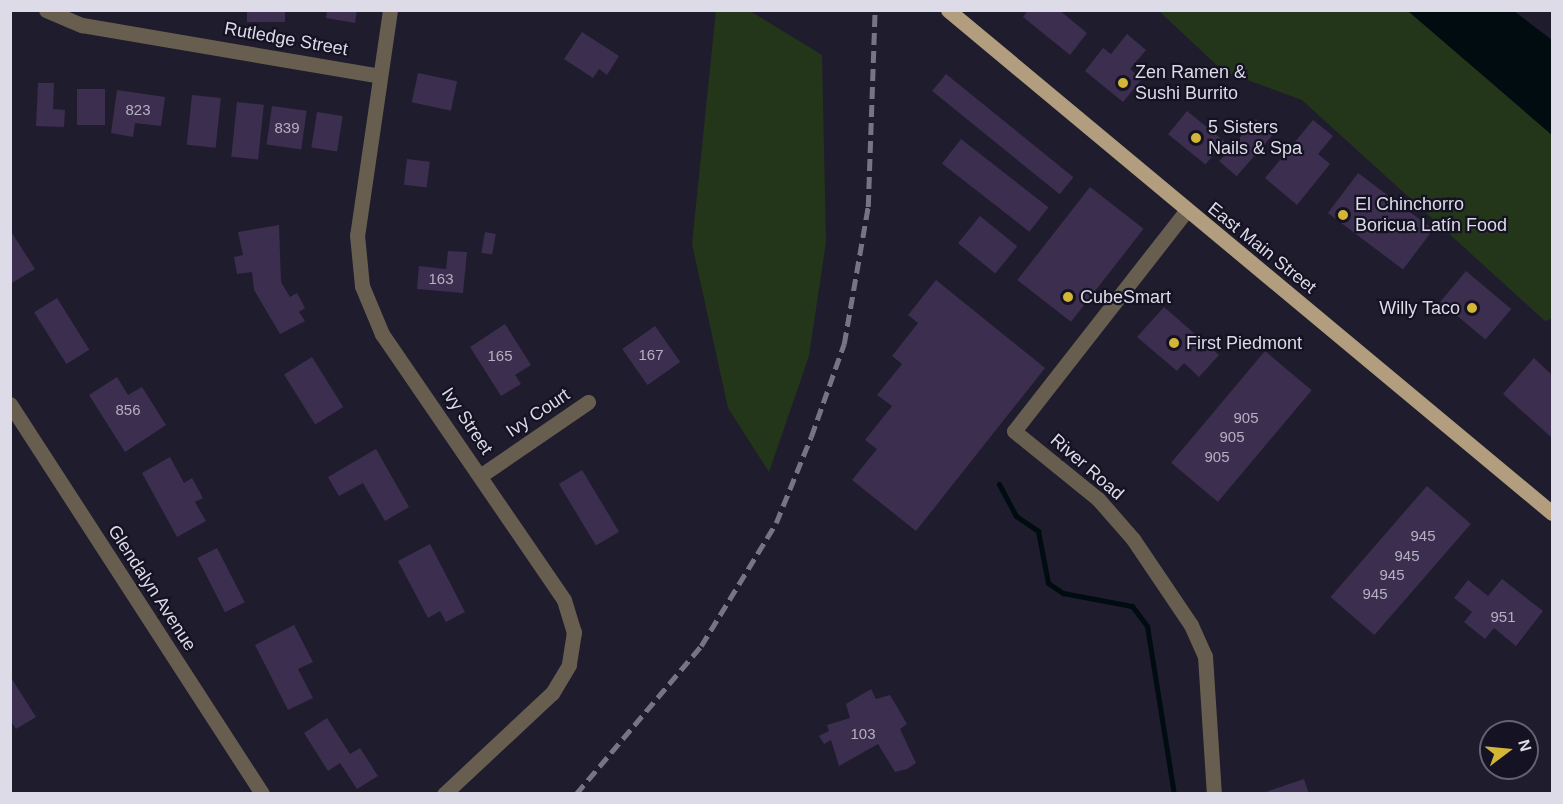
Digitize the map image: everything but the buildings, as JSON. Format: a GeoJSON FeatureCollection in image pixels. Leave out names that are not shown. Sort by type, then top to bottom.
{"type":"FeatureCollection","features":[{"type":"Feature","properties":{"kind":"main road","name":"East Main Street"},"geometry":{"type":"LineString","coordinates":[[948,10],[1186,211],[1552,513]]}},
{"type":"Feature","properties":{"kind":"street","name":"Rutledge Street"},"geometry":{"type":"LineString","coordinates":[[46,10],[82,25],[380,76]]}},
{"type":"Feature","properties":{"kind":"street","name":"Ivy Street"},"geometry":{"type":"LineString","coordinates":[[390,10],[357,235],[362,286],[382,334],[564,600],[573,648],[552,693],[444,794]]}},
{"type":"Feature","properties":{"kind":"street","name":"River Road"},"geometry":{"type":"LineString","coordinates":[[1186,211],[1014,431],[1098,499],[1133,539],[1191,625],[1205,656],[1214,794]]}},
{"type":"Feature","properties":{"kind":"street","name":"Ivy Court"},"geometry":{"type":"LineString","coordinates":[[480,476],[588,402]]}},
{"type":"Feature","properties":{"kind":"street","name":"Glendalyn Avenue"},"geometry":{"type":"LineString","coordinates":[[10,404],[262,794]]}},
{"type":"Feature","properties":{"kind":"green space"},"geometry":{"type":"Polygon","coordinates":[[[716,10],[750,11],[822,55],[826,242],[809,356],[769,472],[728,408],[692,244],[716,10]]]}},
{"type":"Feature","properties":{"kind":"green space"},"geometry":{"type":"Polygon","coordinates":[[[1159,11],[1408,11],[1552,135],[1552,318],[1545,321],[1302,100],[1223,71],[1159,11]]]}},
{"type":"Feature","properties":{"kind":"shaded area"},"geometry":{"type":"Polygon","coordinates":[[[1408,11],[1514,11],[1552,40],[1552,135],[1408,11]]]}},
{"type":"Feature","properties":{"kind":"waterway"},"geometry":{"type":"LineString","coordinates":[[999,484],[1016,516],[1038,531],[1048,583],[1063,593],[1132,606],[1147,626],[1174,794]]}},
{"type":"Feature","properties":{"kind":"railway"},"geometry":{"type":"LineString","coordinates":[[576,794],[701,646],[776,523],[811,437],[844,344],[868,207],[875,10]]}},
{"type":"Feature","properties":{"kind":"place","name":"Zen Ramen & Sushi Burrito"},"geometry":{"type":"Point","coordinates":[1123,83]}},
{"type":"Feature","properties":{"kind":"place","name":"5 Sisters Nails & Spa"},"geometry":{"type":"Point","coordinates":[1196,138]}},
{"type":"Feature","properties":{"kind":"place","name":"El Chinchorro Boricua Latín Food"},"geometry":{"type":"Point","coordinates":[1343,215]}},
{"type":"Feature","properties":{"kind":"place","name":"CubeSmart"},"geometry":{"type":"Point","coordinates":[1068,297]}},
{"type":"Feature","properties":{"kind":"place","name":"Willy Taco"},"geometry":{"type":"Point","coordinates":[1472,308]}},
{"type":"Feature","properties":{"kind":"place","name":"First Piedmont"},"geometry":{"type":"Point","coordinates":[1174,343]}}]}
